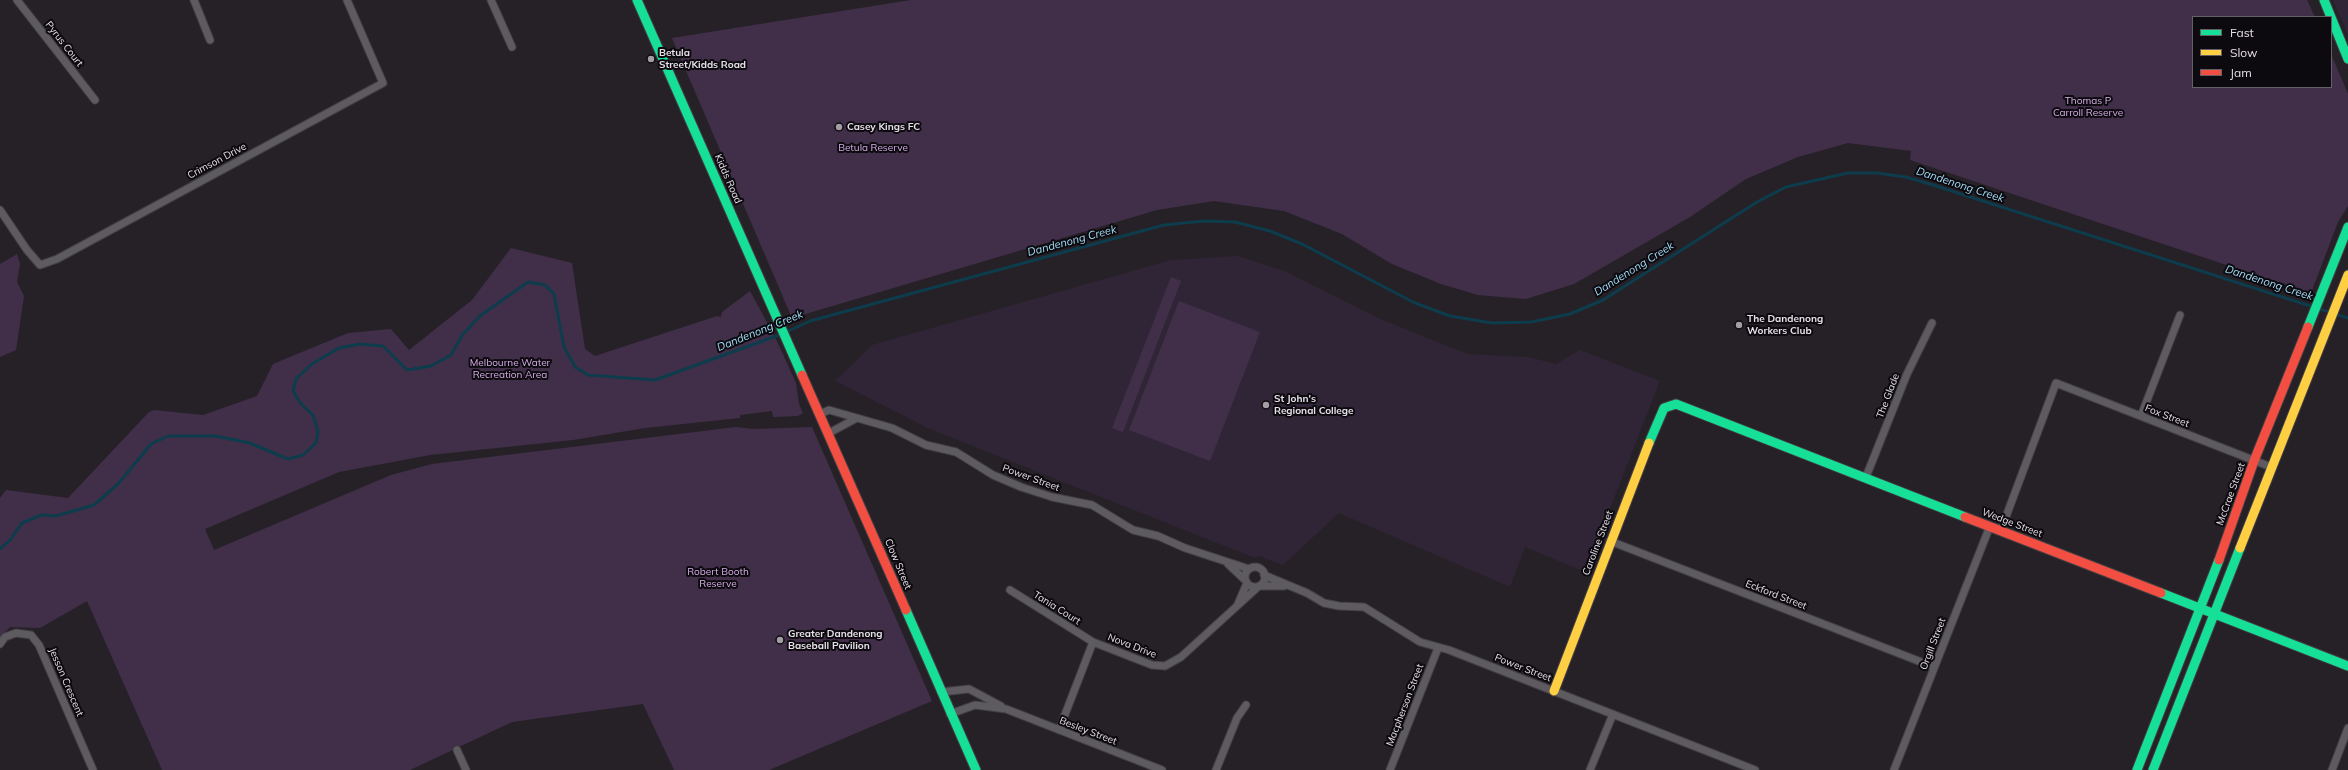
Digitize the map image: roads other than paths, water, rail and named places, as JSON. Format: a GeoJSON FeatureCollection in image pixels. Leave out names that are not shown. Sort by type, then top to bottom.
{"type":"FeatureCollection","features":[{"type":"Feature","properties":{"kind":"main road","name":"Kidds Road"},"geometry":{"type":"LineString","coordinates":[[637,0],[800,366]]}},
{"type":"Feature","properties":{"kind":"main road"},"geometry":{"type":"LineString","coordinates":[[2324,0],[2331,16]]}},
{"type":"Feature","properties":{"kind":"main road"},"geometry":{"type":"LineString","coordinates":[[2332,20],[2348,59]]}},
{"type":"Feature","properties":{"kind":"main road","name":"McCrae Street"},"geometry":{"type":"LineString","coordinates":[[2137,770],[2201,609],[2254,461],[2308,330],[2348,227]]}},
{"type":"Feature","properties":{"kind":"main road"},"geometry":{"type":"LineString","coordinates":[[2153,770],[2216,614],[2271,468],[2348,275]]}},
{"type":"Feature","properties":{"kind":"main road","name":"Clow Street"},"geometry":{"type":"LineString","coordinates":[[800,366],[950,714],[976,770]]}},
{"type":"Feature","properties":{"kind":"main road","name":"Wedge Street"},"geometry":{"type":"LineString","coordinates":[[1668,406],[1676,404],[1682,406],[2348,666]]}},
{"type":"Feature","properties":{"kind":"main road","name":"Caroline Street"},"geometry":{"type":"LineString","coordinates":[[1554,691],[1610,541],[1660,416],[1668,406]]}},
{"type":"Feature","properties":{"kind":"street","name":"Pyrus Court"},"geometry":{"type":"LineString","coordinates":[[17,0],[95,100]]}},
{"type":"Feature","properties":{"kind":"street"},"geometry":{"type":"LineString","coordinates":[[194,0],[210,40]]}},
{"type":"Feature","properties":{"kind":"street","name":"Crimson Drive"},"geometry":{"type":"LineString","coordinates":[[0,210],[27,250],[40,265],[58,259],[383,83],[347,0]]}},
{"type":"Feature","properties":{"kind":"street"},"geometry":{"type":"LineString","coordinates":[[491,0],[512,47]]}},
{"type":"Feature","properties":{"kind":"street"},"geometry":{"type":"LineString","coordinates":[[2141,416],[2180,315]]}},
{"type":"Feature","properties":{"kind":"street","name":"The Glade"},"geometry":{"type":"LineString","coordinates":[[1866,477],[1907,374],[1932,323]]}},
{"type":"Feature","properties":{"kind":"street","name":"Fox Street"},"geometry":{"type":"LineString","coordinates":[[2001,530],[2056,383],[2271,468]]}},
{"type":"Feature","properties":{"kind":"street","name":"Power Street"},"geometry":{"type":"LineString","coordinates":[[820,414],[829,410],[850,415],[855,419],[892,428],[926,445],[956,452],[993,475],[1052,497],[1092,505],[1133,530],[1158,536],[1249,569]]}},
{"type":"Feature","properties":{"kind":"street"},"geometry":{"type":"LineString","coordinates":[[829,433],[855,419]]}},
{"type":"Feature","properties":{"kind":"street","name":"Orgill Street"},"geometry":{"type":"LineString","coordinates":[[1894,770],[1990,526]]}},
{"type":"Feature","properties":{"kind":"street","name":"Eckford Street"},"geometry":{"type":"LineString","coordinates":[[1610,541],[1934,667]]}},
{"type":"Feature","properties":{"kind":"street","name":"Power Street"},"geometry":{"type":"LineString","coordinates":[[1225,561],[1246,582]]}},
{"type":"Feature","properties":{"kind":"street"},"geometry":{"type":"LineString","coordinates":[[1258,568],[1264,575],[1264,581],[1260,586],[1254,587],[1246,582],[1246,574],[1249,569],[1258,568]]}},
{"type":"Feature","properties":{"kind":"street","name":"Power Street"},"geometry":{"type":"LineString","coordinates":[[1264,575],[1307,593],[1324,603],[1339,606],[1357,606],[1372,611],[1409,636],[1613,714],[1741,768],[1754,770]]}},
{"type":"Feature","properties":{"kind":"street","name":"Nova Drive"},"geometry":{"type":"LineString","coordinates":[[1237,606],[1246,582]]}},
{"type":"Feature","properties":{"kind":"street","name":"Power Street"},"geometry":{"type":"LineString","coordinates":[[1260,586],[1288,586]]}},
{"type":"Feature","properties":{"kind":"street","name":"Nova Drive"},"geometry":{"type":"LineString","coordinates":[[1059,730],[1092,642],[1152,665],[1165,666],[1181,657],[1260,586]]}},
{"type":"Feature","properties":{"kind":"street","name":"Tania Court"},"geometry":{"type":"LineString","coordinates":[[1010,590],[1092,642]]}},
{"type":"Feature","properties":{"kind":"street","name":"Jesson Crescent"},"geometry":{"type":"LineString","coordinates":[[0,644],[5,637],[16,634],[31,635],[39,645],[93,770]]}},
{"type":"Feature","properties":{"kind":"street","name":"Macpherson Street"},"geometry":{"type":"LineString","coordinates":[[1390,770],[1438,648]]}},
{"type":"Feature","properties":{"kind":"street","name":"Besley Street"},"geometry":{"type":"LineString","coordinates":[[941,692],[969,689],[980,693],[1006,709]]}},
{"type":"Feature","properties":{"kind":"street","name":"Besley Street"},"geometry":{"type":"LineString","coordinates":[[950,714],[975,705],[988,705],[1006,709],[1162,770]]}},
{"type":"Feature","properties":{"kind":"street"},"geometry":{"type":"LineString","coordinates":[[1216,770],[1237,718],[1246,705]]}},
{"type":"Feature","properties":{"kind":"street"},"geometry":{"type":"LineString","coordinates":[[1590,770],[1613,714]]}},
{"type":"Feature","properties":{"kind":"street"},"geometry":{"type":"LineString","coordinates":[[2332,770],[2348,728]]}},
{"type":"Feature","properties":{"kind":"street"},"geometry":{"type":"LineString","coordinates":[[457,750],[466,770]]}},
{"type":"Feature","properties":{"kind":"waterway","name":"Dandenong Creek"},"geometry":{"type":"LineString","coordinates":[[0,549],[10,540],[22,523],[41,515],[56,516],[94,505],[118,484],[151,444],[168,436],[215,436],[250,443],[288,459],[303,455],[316,443],[318,431],[313,415],[301,404],[293,391],[296,379],[312,364],[339,348],[360,344],[383,346],[407,370],[431,366],[451,355],[463,334],[480,316],[528,282],[545,285],[554,294],[564,347],[575,367],[588,375],[655,380],[782,334],[810,321],[1164,225],[1204,221],[1235,222],[1270,231],[1302,244],[1415,303],[1450,316],[1492,323],[1531,322],[1570,314],[1603,300],[1757,202],[1786,187],[1848,173],[1877,173],[1906,177],[1933,185],[2348,318]]}},
{"type":"Feature","properties":{"kind":"place","name":"Betula Street/Kidds Road"},"geometry":{"type":"Point","coordinates":[651,59]}},
{"type":"Feature","properties":{"kind":"place","name":"Casey Kings FC"},"geometry":{"type":"Point","coordinates":[839,127]}},
{"type":"Feature","properties":{"kind":"place","name":"The Dandenong Workers Club"},"geometry":{"type":"Point","coordinates":[1739,325]}},
{"type":"Feature","properties":{"kind":"place","name":"St John's Regional College"},"geometry":{"type":"Point","coordinates":[1266,405]}},
{"type":"Feature","properties":{"kind":"place","name":"Greater Dandenong Baseball Pavilion"},"geometry":{"type":"Point","coordinates":[780,640]}},
{"type":"Feature","properties":{"kind":"park label","name":"Thomas P Carroll Reserve"},"geometry":{"type":"Point","coordinates":[2088,106]}},
{"type":"Feature","properties":{"kind":"park label","name":"Betula Reserve"},"geometry":{"type":"Point","coordinates":[873,148]}},
{"type":"Feature","properties":{"kind":"park label","name":"Melbourne Water Recreation Area"},"geometry":{"type":"Point","coordinates":[510,368]}},
{"type":"Feature","properties":{"kind":"park label","name":"Robert Booth Reserve"},"geometry":{"type":"Point","coordinates":[718,578]}}]}
